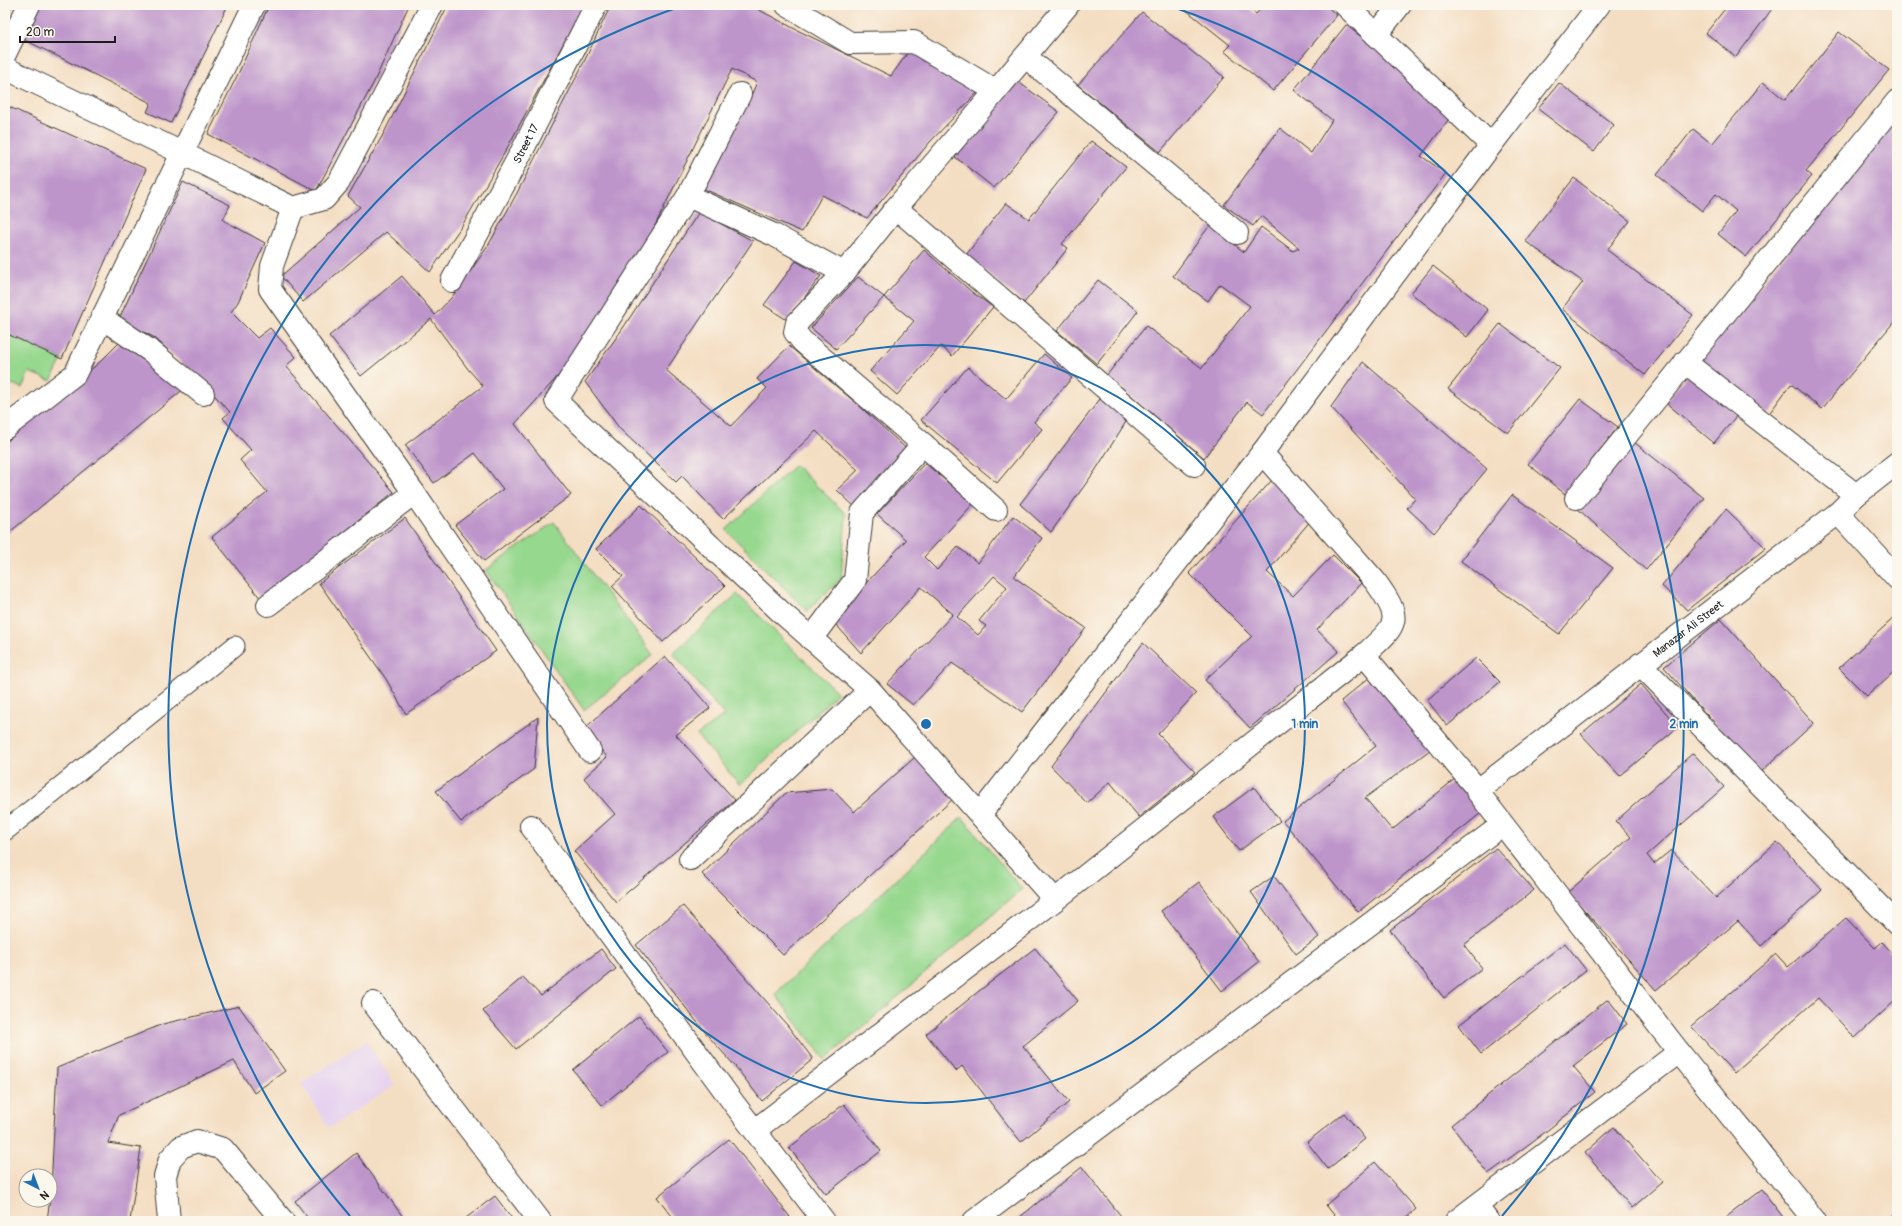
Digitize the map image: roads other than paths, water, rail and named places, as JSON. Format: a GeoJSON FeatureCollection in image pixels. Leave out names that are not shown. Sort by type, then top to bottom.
{"type":"FeatureCollection","features":[{"type":"Feature","properties":{"kind":"street"},"geometry":{"type":"LineString","coordinates":[[5,54],[29,5]]}},
{"type":"Feature","properties":{"kind":"street"},"geometry":{"type":"LineString","coordinates":[[5,428],[74,374],[254,5]]}},
{"type":"Feature","properties":{"kind":"street"},"geometry":{"type":"LineString","coordinates":[[5,68],[294,208],[324,199],[339,182],[432,5]]}},
{"type":"Feature","properties":{"kind":"street","name":"Street 17"},"geometry":{"type":"LineString","coordinates":[[452,281],[522,151],[596,5]]}},
{"type":"Feature","properties":{"kind":"street"},"geometry":{"type":"LineString","coordinates":[[787,5],[850,43],[914,42],[996,91]]}},
{"type":"Feature","properties":{"kind":"street"},"geometry":{"type":"LineString","coordinates":[[996,510],[923,444],[802,341],[795,332],[797,323],[844,273],[896,208],[1026,57],[1068,5]]}},
{"type":"Feature","properties":{"kind":"street"},"geometry":{"type":"LineString","coordinates":[[1344,5],[1491,145]]}},
{"type":"Feature","properties":{"kind":"street"},"geometry":{"type":"LineString","coordinates":[[1376,35],[1400,5]]}},
{"type":"Feature","properties":{"kind":"street"},"geometry":{"type":"LineString","coordinates":[[980,814],[1262,453],[1491,145],[1599,5]]}},
{"type":"Feature","properties":{"kind":"street"},"geometry":{"type":"LineString","coordinates":[[1026,57],[1237,233]]}},
{"type":"Feature","properties":{"kind":"street"},"geometry":{"type":"LineString","coordinates":[[740,94],[688,196],[556,401],[811,639],[870,690],[1055,900]]}},
{"type":"Feature","properties":{"kind":"street"},"geometry":{"type":"LineString","coordinates":[[1576,498],[1897,101]]}},
{"type":"Feature","properties":{"kind":"street"},"geometry":{"type":"LineString","coordinates":[[688,196],[774,235],[844,273]]}},
{"type":"Feature","properties":{"kind":"street"},"geometry":{"type":"LineString","coordinates":[[294,208],[272,266],[270,289],[414,493],[590,751]]}},
{"type":"Feature","properties":{"kind":"street"},"geometry":{"type":"LineString","coordinates":[[896,208],[1194,464]]}},
{"type":"Feature","properties":{"kind":"street"},"geometry":{"type":"LineString","coordinates":[[102,318],[152,352],[203,394]]}},
{"type":"Feature","properties":{"kind":"street"},"geometry":{"type":"LineString","coordinates":[[1686,362],[1856,495]]}},
{"type":"Feature","properties":{"kind":"street"},"geometry":{"type":"LineString","coordinates":[[811,639],[855,580],[862,513],[923,444]]}},
{"type":"Feature","properties":{"kind":"street"},"geometry":{"type":"LineString","coordinates":[[755,1130],[1055,900],[1364,654],[1388,633],[1395,618],[1391,603],[1375,582],[1262,453]]}},
{"type":"Feature","properties":{"kind":"street","name":"Manazar Ali Street"},"geometry":{"type":"LineString","coordinates":[[1478,790],[1838,513],[1856,495],[1897,463]]}},
{"type":"Feature","properties":{"kind":"street"},"geometry":{"type":"LineString","coordinates":[[268,605],[414,493]]}},
{"type":"Feature","properties":{"kind":"street"},"geometry":{"type":"LineString","coordinates":[[1838,513],[1897,578]]}},
{"type":"Feature","properties":{"kind":"street"},"geometry":{"type":"LineString","coordinates":[[1364,654],[1478,790],[1502,825],[1679,1052],[1816,1221]]}},
{"type":"Feature","properties":{"kind":"street"},"geometry":{"type":"LineString","coordinates":[[1640,664],[1897,924]]}},
{"type":"Feature","properties":{"kind":"street"},"geometry":{"type":"LineString","coordinates":[[690,859],[870,690]]}},
{"type":"Feature","properties":{"kind":"street"},"geometry":{"type":"LineString","coordinates":[[974,1221],[1502,825]]}},
{"type":"Feature","properties":{"kind":"street"},"geometry":{"type":"LineString","coordinates":[[531,826],[755,1130],[824,1221]]}},
{"type":"Feature","properties":{"kind":"street"},"geometry":{"type":"LineString","coordinates":[[373,1003],[540,1221]]}},
{"type":"Feature","properties":{"kind":"street"},"geometry":{"type":"LineString","coordinates":[[1456,1221],[1482,1214],[1679,1052]]}},
{"type":"Feature","properties":{"kind":"street"},"geometry":{"type":"LineString","coordinates":[[169,1221],[165,1176],[170,1159],[181,1147],[197,1141],[222,1149],[283,1221]]}},
{"type":"Feature","properties":{"kind":"lane"},"geometry":{"type":"LineString","coordinates":[[5,831],[235,646]]}}]}
